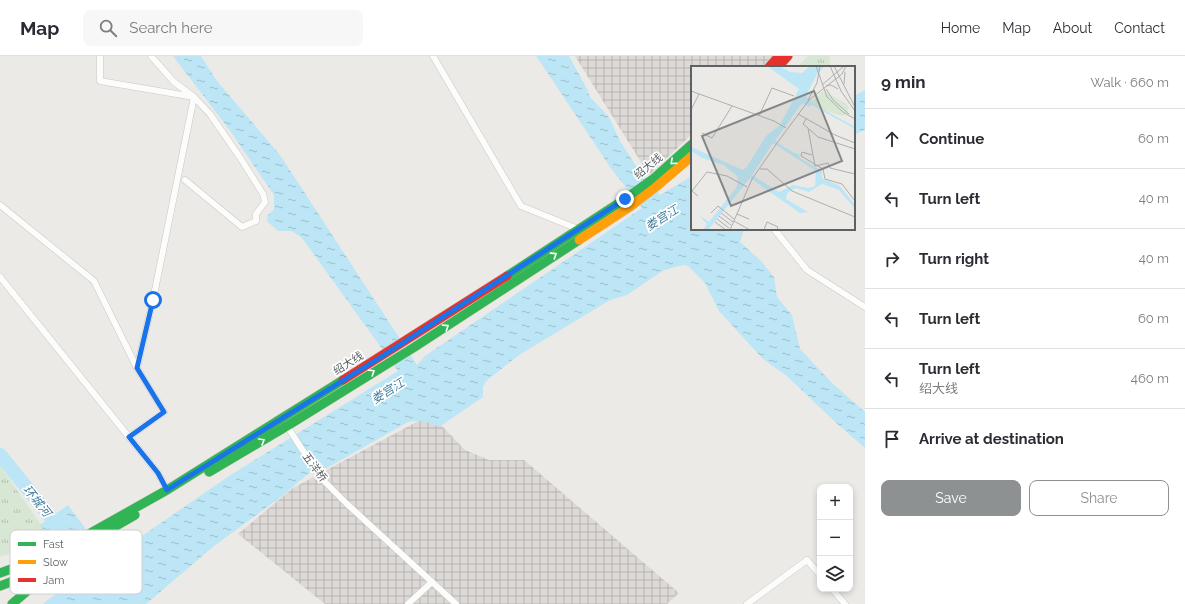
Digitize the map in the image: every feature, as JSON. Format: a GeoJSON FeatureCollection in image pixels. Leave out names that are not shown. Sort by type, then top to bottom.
{"type":"FeatureCollection","features":[{"type":"Feature","properties":{"kind":"main road"},"geometry":{"type":"LineString","coordinates":[[770,66],[779,56]]}},
{"type":"Feature","properties":{"kind":"main road"},"geometry":{"type":"LineString","coordinates":[[779,66],[788,56]]}},
{"type":"Feature","properties":{"kind":"main road","name":"绍大线"},"geometry":{"type":"LineString","coordinates":[[655,183],[691,145]]}},
{"type":"Feature","properties":{"kind":"main road","name":"绍大线"},"geometry":{"type":"LineString","coordinates":[[101,530],[387,358],[413,348],[628,202],[691,157]]}},
{"type":"Feature","properties":{"kind":"main road","name":"绍大线"},"geometry":{"type":"LineString","coordinates":[[102,530],[287,426],[387,358],[406,339],[578,229],[628,202]]}},
{"type":"Feature","properties":{"kind":"main road","name":"绍大线"},"geometry":{"type":"LineString","coordinates":[[0,573],[10,569]]}},
{"type":"Feature","properties":{"kind":"main road"},"geometry":{"type":"LineString","coordinates":[[0,586],[10,583]]}},
{"type":"Feature","properties":{"kind":"main road"},"geometry":{"type":"LineString","coordinates":[[12,604],[24,594]]}},
{"type":"Feature","properties":{"kind":"street"},"geometry":{"type":"LineString","coordinates":[[100,56],[100,81],[194,97]]}},
{"type":"Feature","properties":{"kind":"street"},"geometry":{"type":"LineString","coordinates":[[151,56],[174,82],[194,97],[210,114],[263,194],[265,202],[256,214],[256,221],[242,227],[185,180]]}},
{"type":"Feature","properties":{"kind":"street"},"geometry":{"type":"LineString","coordinates":[[433,56],[521,206],[578,229]]}},
{"type":"Feature","properties":{"kind":"street"},"geometry":{"type":"LineString","coordinates":[[137,368],[153,300],[194,97]]}},
{"type":"Feature","properties":{"kind":"street"},"geometry":{"type":"LineString","coordinates":[[0,206],[94,281],[137,368],[164,412],[129,437]]}},
{"type":"Feature","properties":{"kind":"street"},"geometry":{"type":"LineString","coordinates":[[775,230],[807,270],[865,307]]}},
{"type":"Feature","properties":{"kind":"street"},"geometry":{"type":"LineString","coordinates":[[0,277],[158,473],[167,490]]}},
{"type":"Feature","properties":{"kind":"street","name":"五洋桥"},"geometry":{"type":"LineString","coordinates":[[287,426],[320,477],[347,504],[456,604]]}},
{"type":"Feature","properties":{"kind":"street"},"geometry":{"type":"LineString","coordinates":[[747,604],[807,560],[817,571]]}},
{"type":"Feature","properties":{"kind":"street"},"geometry":{"type":"LineString","coordinates":[[408,604],[432,582]]}},
{"type":"Feature","properties":{"kind":"street"},"geometry":{"type":"LineString","coordinates":[[835,592],[845,604]]}},
{"type":"Feature","properties":{"kind":"shaded area"},"geometry":{"type":"Polygon","coordinates":[[[575,56],[774,56],[763,66],[691,66],[691,135],[649,175],[575,56]]]}},
{"type":"Feature","properties":{"kind":"shaded area"},"geometry":{"type":"Polygon","coordinates":[[[422,419],[442,426],[465,450],[489,460],[524,460],[679,593],[667,604],[325,604],[238,534],[293,488],[422,419]]]}},
{"type":"Feature","properties":{"kind":"green space"},"geometry":{"type":"Polygon","coordinates":[[[808,56],[830,56],[830,66],[798,66],[808,56]]]}},
{"type":"Feature","properties":{"kind":"green space"},"geometry":{"type":"Polygon","coordinates":[[[0,466],[45,530],[10,530],[10,553],[0,557],[0,466]]]}},
{"type":"Feature","properties":{"kind":"water","name":"娄宫江"},"geometry":{"type":"Polygon","coordinates":[[[173,56],[201,56],[217,81],[280,155],[417,365],[425,356],[642,208],[610,167],[536,56],[569,56],[590,97],[609,117],[620,141],[636,166],[660,195],[691,177],[691,230],[744,230],[740,242],[761,261],[774,277],[777,297],[792,315],[800,349],[832,383],[865,412],[865,448],[788,377],[763,359],[719,311],[705,283],[688,266],[683,265],[664,270],[627,295],[610,300],[519,355],[486,381],[483,387],[483,397],[439,427],[431,423],[416,421],[408,422],[327,468],[316,467],[281,497],[214,546],[146,604],[43,604],[56,594],[142,594],[142,536],[229,476],[398,371],[302,238],[292,231],[278,231],[267,221],[268,215],[274,209],[274,195],[231,132],[173,56]]]}},
{"type":"Feature","properties":{"kind":"water"},"geometry":{"type":"Polygon","coordinates":[[[865,90],[865,130],[855,135],[855,95],[865,90]]]}},
{"type":"Feature","properties":{"kind":"water"},"geometry":{"type":"Polygon","coordinates":[[[68,505],[86,530],[43,530],[40,525],[68,505]]]}},
{"type":"Feature","properties":{"kind":"waterway","name":"环城河"},"geometry":{"type":"LineString","coordinates":[[0,455],[61,530]]}},
{"type":"Feature","properties":{"kind":"traffic: fast"},"geometry":{"type":"LineString","coordinates":[[507,276],[625,199],[653,179],[691,145]]}},
{"type":"Feature","properties":{"kind":"traffic: fast"},"geometry":{"type":"LineString","coordinates":[[209,472],[287,426],[413,348],[579,240]]}},
{"type":"Feature","properties":{"kind":"traffic: fast"},"geometry":{"type":"LineString","coordinates":[[96,530],[167,490],[343,380]]}},
{"type":"Feature","properties":{"kind":"traffic: fast"},"geometry":{"type":"LineString","coordinates":[[109,530],[135,515]]}},
{"type":"Feature","properties":{"kind":"traffic: fast"},"geometry":{"type":"LineString","coordinates":[[0,573],[10,569]]}},
{"type":"Feature","properties":{"kind":"traffic: fast"},"geometry":{"type":"LineString","coordinates":[[0,586],[10,582]]}},
{"type":"Feature","properties":{"kind":"traffic: fast"},"geometry":{"type":"LineString","coordinates":[[12,604],[24,594]]}},
{"type":"Feature","properties":{"kind":"traffic: slow"},"geometry":{"type":"LineString","coordinates":[[579,240],[631,206],[691,157]]}},
{"type":"Feature","properties":{"kind":"traffic: jam"},"geometry":{"type":"LineString","coordinates":[[770,66],[779,56]]}},
{"type":"Feature","properties":{"kind":"traffic: jam"},"geometry":{"type":"LineString","coordinates":[[779,66],[788,56]]}},
{"type":"Feature","properties":{"kind":"traffic: jam"},"geometry":{"type":"LineString","coordinates":[[343,380],[507,276]]}},
{"type":"Feature","properties":{"kind":"route"},"geometry":{"type":"LineString","coordinates":[[153,300],[137,368],[164,412],[129,437],[158,473],[167,490],[384,355],[406,339],[625,199]]}}]}
